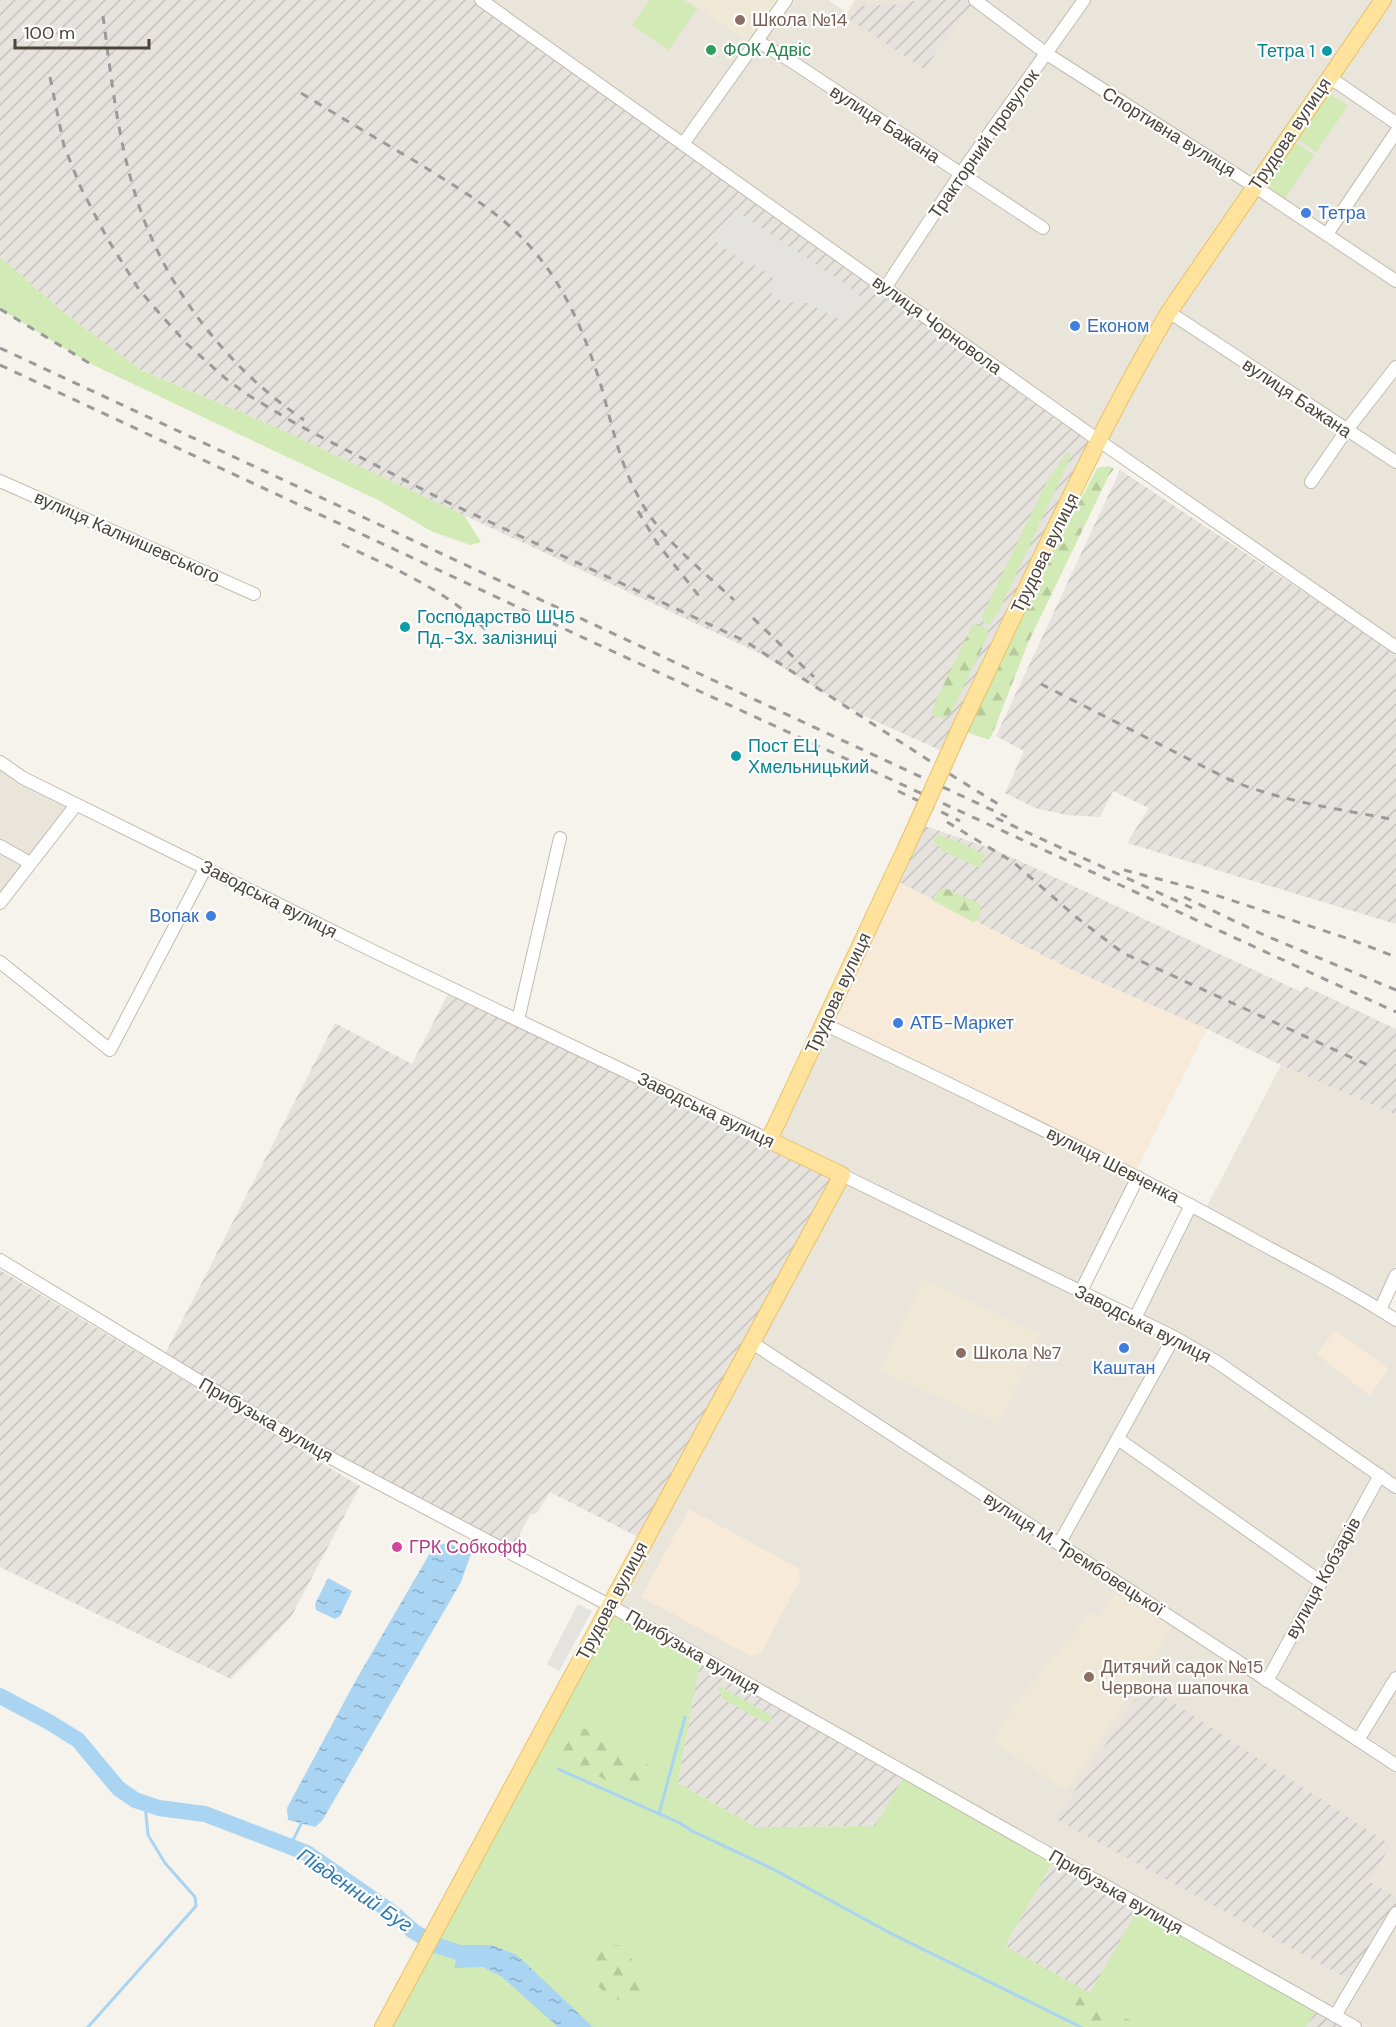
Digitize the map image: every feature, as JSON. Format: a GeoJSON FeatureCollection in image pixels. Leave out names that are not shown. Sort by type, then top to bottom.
{"type":"FeatureCollection","features":[{"type":"Feature","properties":{"kind":"main road","name":"Трудова вулиця"},"geometry":{"type":"LineString","coordinates":[[769,1140],[963,722],[1098,440],[1142,357],[1169,312],[1254,186],[1383,0]]}},
{"type":"Feature","properties":{"kind":"main road","name":"Заводська вулиця"},"geometry":{"type":"LineString","coordinates":[[769,1140],[842,1175]]}},
{"type":"Feature","properties":{"kind":"main road","name":"Трудова вулиця"},"geometry":{"type":"LineString","coordinates":[[382,2027],[842,1175]]}},
{"type":"Feature","properties":{"kind":"street","name":"вулиця Чорновола"},"geometry":{"type":"LineString","coordinates":[[481,0],[1098,440],[1396,647]]}},
{"type":"Feature","properties":{"kind":"street"},"geometry":{"type":"LineString","coordinates":[[683,144],[786,0]]}},
{"type":"Feature","properties":{"kind":"street","name":"Спортивна вулиця"},"geometry":{"type":"LineString","coordinates":[[975,0],[1047,54],[1254,186],[1396,281]]}},
{"type":"Feature","properties":{"kind":"street","name":"Тракторний провулок"},"geometry":{"type":"LineString","coordinates":[[885,288],[961,173],[1084,0]]}},
{"type":"Feature","properties":{"kind":"street","name":"вулиця Бажана"},"geometry":{"type":"LineString","coordinates":[[757,41],[791,61],[1043,228]]}},
{"type":"Feature","properties":{"kind":"street"},"geometry":{"type":"LineString","coordinates":[[1329,77],[1396,123]]}},
{"type":"Feature","properties":{"kind":"street"},"geometry":{"type":"LineString","coordinates":[[1327,234],[1396,132]]}},
{"type":"Feature","properties":{"kind":"street","name":"вулиця Бажана"},"geometry":{"type":"LineString","coordinates":[[1169,312],[1396,462]]}},
{"type":"Feature","properties":{"kind":"street"},"geometry":{"type":"LineString","coordinates":[[1311,482],[1346,430],[1396,367]]}},
{"type":"Feature","properties":{"kind":"street","name":"вулиця Калнишевського"},"geometry":{"type":"LineString","coordinates":[[0,481],[254,594]]}},
{"type":"Feature","properties":{"kind":"street","name":"Заводська вулиця"},"geometry":{"type":"LineString","coordinates":[[0,762],[23,778],[76,805],[382,955],[769,1140]]}},
{"type":"Feature","properties":{"kind":"street"},"geometry":{"type":"LineString","coordinates":[[0,903],[76,805]]}},
{"type":"Feature","properties":{"kind":"street"},"geometry":{"type":"LineString","coordinates":[[518,1020],[560,838]]}},
{"type":"Feature","properties":{"kind":"street"},"geometry":{"type":"LineString","coordinates":[[0,846],[30,863]]}},
{"type":"Feature","properties":{"kind":"street"},"geometry":{"type":"LineString","coordinates":[[0,962],[110,1050],[206,867]]}},
{"type":"Feature","properties":{"kind":"street","name":"вулиця Шевченка"},"geometry":{"type":"LineString","coordinates":[[824,1024],[1138,1177],[1396,1320]]}},
{"type":"Feature","properties":{"kind":"street","name":"Заводська вулиця"},"geometry":{"type":"LineString","coordinates":[[842,1175],[1174,1337],[1217,1362],[1396,1487]]}},
{"type":"Feature","properties":{"kind":"street"},"geometry":{"type":"LineString","coordinates":[[1081,1291],[1138,1177]]}},
{"type":"Feature","properties":{"kind":"street"},"geometry":{"type":"LineString","coordinates":[[1134,1318],[1191,1205]]}},
{"type":"Feature","properties":{"kind":"street","name":"Прибузька вулиця"},"geometry":{"type":"LineString","coordinates":[[0,1260],[293,1438],[609,1605],[1355,2027]]}},
{"type":"Feature","properties":{"kind":"street"},"geometry":{"type":"LineString","coordinates":[[1380,1310],[1396,1275]]}},
{"type":"Feature","properties":{"kind":"street"},"geometry":{"type":"LineString","coordinates":[[1059,1544],[1174,1337]]}},
{"type":"Feature","properties":{"kind":"street","name":"вулиця М. Трембовецької"},"geometry":{"type":"LineString","coordinates":[[752,1342],[1396,1765]]}},
{"type":"Feature","properties":{"kind":"street"},"geometry":{"type":"LineString","coordinates":[[1118,1439],[1321,1582]]}},
{"type":"Feature","properties":{"kind":"street","name":"вулиця Кобзарів"},"geometry":{"type":"LineString","coordinates":[[1267,1681],[1380,1475]]}},
{"type":"Feature","properties":{"kind":"street"},"geometry":{"type":"LineString","coordinates":[[1358,1740],[1396,1678]]}},
{"type":"Feature","properties":{"kind":"street"},"geometry":{"type":"LineString","coordinates":[[1335,2016],[1396,1913]]}},
{"type":"Feature","properties":{"kind":"shaded area"},"geometry":{"type":"Polygon","coordinates":[[[0,0],[474,0],[1093,441],[946,753],[858,713],[757,652],[264,422],[141,370],[63,312],[0,257],[0,0]]]}},
{"type":"Feature","properties":{"kind":"shaded area"},"geometry":{"type":"Polygon","coordinates":[[[488,0],[688,0],[748,41],[777,0],[828,0],[847,13],[855,0],[1378,0],[1097,434],[488,0]]]}},
{"type":"Feature","properties":{"kind":"shaded area","name":"Школа №14"},"geometry":{"type":"Polygon","coordinates":[[[688,0],[777,0],[748,41],[688,0]]]}},
{"type":"Feature","properties":{"kind":"shaded area"},"geometry":{"type":"Polygon","coordinates":[[[918,0],[975,0],[924,69],[850,19],[858,6],[904,4],[918,0]]]}},
{"type":"Feature","properties":{"kind":"shaded area"},"geometry":{"type":"Polygon","coordinates":[[[1388,0],[1396,0],[1396,642],[1103,439],[1146,359],[1388,0]]]}},
{"type":"Feature","properties":{"kind":"shaded area"},"geometry":{"type":"Polygon","coordinates":[[[735,210],[860,296],[844,322],[808,303],[783,302],[770,292],[777,281],[752,263],[749,266],[716,242],[735,210]]]}},
{"type":"Feature","properties":{"kind":"shaded area"},"geometry":{"type":"Polygon","coordinates":[[[1120,470],[1396,653],[1396,924],[1127,843],[1149,808],[1113,791],[1100,817],[1066,815],[1035,808],[1005,793],[1024,751],[996,736],[1120,470]]]}},
{"type":"Feature","properties":{"kind":"shaded area"},"geometry":{"type":"Polygon","coordinates":[[[0,762],[76,805],[30,863],[0,891],[0,762]]]}},
{"type":"Feature","properties":{"kind":"shaded area"},"geometry":{"type":"Polygon","coordinates":[[[922,825],[996,850],[1301,992],[1305,986],[1396,1029],[1396,1115],[1068,968],[895,880],[922,825]]]}},
{"type":"Feature","properties":{"kind":"shaded area"},"geometry":{"type":"Polygon","coordinates":[[[895,880],[1068,968],[1207,1029],[1136,1171],[829,1022],[895,880]]]}},
{"type":"Feature","properties":{"kind":"shaded area"},"geometry":{"type":"Polygon","coordinates":[[[451,988],[842,1175],[644,1540],[550,1492],[537,1513],[530,1515],[510,1553],[366,1476],[163,1358],[335,1023],[412,1064],[451,988]]]}},
{"type":"Feature","properties":{"kind":"shaded area"},"geometry":{"type":"Polygon","coordinates":[[[825,1029],[1132,1179],[1079,1285],[1140,1315],[1193,1210],[1396,1325],[1396,1897],[1369,1881],[1390,1845],[1057,1818],[1351,1981],[1334,2010],[615,1603],[848,1174],[774,1138],[825,1029]]]}},
{"type":"Feature","properties":{"kind":"shaded area"},"geometry":{"type":"Polygon","coordinates":[[[1281,1065],[1396,1115],[1396,1265],[1379,1304],[1206,1208],[1281,1065]]]}},
{"type":"Feature","properties":{"kind":"shaded area"},"geometry":{"type":"Polygon","coordinates":[[[0,1270],[360,1486],[291,1617],[231,1679],[0,1567],[0,1270]]]}},
{"type":"Feature","properties":{"kind":"shaded area","name":"Школа №7"},"geometry":{"type":"Polygon","coordinates":[[[923,1279],[1041,1335],[999,1424],[880,1371],[923,1279]]]}},
{"type":"Feature","properties":{"kind":"shaded area"},"geometry":{"type":"Polygon","coordinates":[[[1335,1330],[1389,1369],[1370,1396],[1317,1354],[1335,1330]]]}},
{"type":"Feature","properties":{"kind":"shaded area"},"geometry":{"type":"Polygon","coordinates":[[[689,1509],[798,1568],[801,1578],[761,1653],[751,1656],[641,1597],[689,1509]]]}},
{"type":"Feature","properties":{"kind":"shaded area","name":"Дитячий садок №15 Червона шапочка"},"geometry":{"type":"Polygon","coordinates":[[[1117,1590],[1173,1626],[1066,1790],[993,1741],[1017,1701],[1091,1612],[1099,1617],[1117,1590]]]}},
{"type":"Feature","properties":{"kind":"shaded area"},"geometry":{"type":"Polygon","coordinates":[[[578,1604],[592,1611],[559,1671],[547,1664],[578,1604]]]}},
{"type":"Feature","properties":{"kind":"shaded area"},"geometry":{"type":"Polygon","coordinates":[[[700,1661],[904,1777],[876,1826],[756,1827],[678,1783],[700,1661]]]}},
{"type":"Feature","properties":{"kind":"shaded area"},"geometry":{"type":"Polygon","coordinates":[[[1154,1690],[1391,1845],[1369,1881],[1396,1897],[1396,1905],[1351,1981],[1056,1819],[1135,1700],[1154,1690]]]}},
{"type":"Feature","properties":{"kind":"shaded area"},"geometry":{"type":"Polygon","coordinates":[[[1053,1861],[1138,1909],[1090,1994],[1005,1946],[1053,1861]]]}},
{"type":"Feature","properties":{"kind":"shaded area"},"geometry":{"type":"Polygon","coordinates":[[[1396,1922],[1396,2027],[1363,2027],[1341,2015],[1396,1922]]]}},
{"type":"Feature","properties":{"kind":"shaded area"},"geometry":{"type":"Polygon","coordinates":[[[1316,2010],[1347,2027],[1306,2027],[1316,2010]]]}},
{"type":"Feature","properties":{"kind":"green space"},"geometry":{"type":"Polygon","coordinates":[[[649,0],[684,0],[697,9],[669,50],[632,25],[649,0]]]}},
{"type":"Feature","properties":{"kind":"green space"},"geometry":{"type":"Polygon","coordinates":[[[1327,92],[1348,106],[1316,152],[1296,138],[1327,92]]]}},
{"type":"Feature","properties":{"kind":"green space"},"geometry":{"type":"Polygon","coordinates":[[[1293,141],[1314,155],[1285,199],[1264,185],[1293,141]]]}},
{"type":"Feature","properties":{"kind":"green space"},"geometry":{"type":"Polygon","coordinates":[[[0,257],[63,312],[141,370],[264,422],[464,515],[481,542],[470,545],[431,531],[380,501],[89,363],[0,309],[0,257]]]}},
{"type":"Feature","properties":{"kind":"green space"},"geometry":{"type":"Polygon","coordinates":[[[1069,452],[1071,456],[1001,607],[989,625],[983,622],[982,616],[1045,485],[1069,452]]]}},
{"type":"Feature","properties":{"kind":"green space"},"geometry":{"type":"Polygon","coordinates":[[[1109,466],[1114,469],[1109,475],[1028,643],[989,740],[967,732],[1032,594],[1097,468],[1109,466]]]}},
{"type":"Feature","properties":{"kind":"green space"},"geometry":{"type":"Polygon","coordinates":[[[973,624],[988,629],[987,638],[952,711],[946,718],[937,718],[932,714],[935,702],[973,624]]]}},
{"type":"Feature","properties":{"kind":"green space"},"geometry":{"type":"Polygon","coordinates":[[[938,835],[985,855],[980,868],[943,851],[933,840],[938,835]]]}},
{"type":"Feature","properties":{"kind":"green space"},"geometry":{"type":"Polygon","coordinates":[[[941,889],[947,889],[980,904],[981,911],[978,920],[973,922],[932,900],[941,889]]]}},
{"type":"Feature","properties":{"kind":"green space"},"geometry":{"type":"Polygon","coordinates":[[[611,1610],[700,1661],[678,1783],[756,1827],[875,1826],[904,1777],[1053,1861],[1005,1946],[1090,1993],[1138,1909],[1316,2010],[1306,2027],[387,2027],[611,1610]]]}},
{"type":"Feature","properties":{"kind":"green space"},"geometry":{"type":"Polygon","coordinates":[[[720,1686],[772,1716],[772,1720],[766,1723],[723,1699],[718,1688],[720,1686]]]}},
{"type":"Feature","properties":{"kind":"green space"},"geometry":{"type":"Polygon","coordinates":[[[574,1723],[625,1750],[656,1770],[643,1796],[617,1786],[559,1755],[574,1723]]]}},
{"type":"Feature","properties":{"kind":"green space"},"geometry":{"type":"Polygon","coordinates":[[[610,1945],[621,1945],[635,1965],[640,1977],[641,2001],[624,2001],[610,1996],[589,1974],[591,1956],[610,1945]]]}},
{"type":"Feature","properties":{"kind":"green space"},"geometry":{"type":"Polygon","coordinates":[[[1072,1993],[1144,2027],[1096,2027],[1061,2010],[1072,1993]]]}},
{"type":"Feature","properties":{"kind":"water"},"geometry":{"type":"Polygon","coordinates":[[[448,1543],[471,1554],[461,1582],[322,1821],[315,1827],[288,1820],[287,1808],[356,1680],[434,1546],[448,1543]]]}},
{"type":"Feature","properties":{"kind":"water"},"geometry":{"type":"Polygon","coordinates":[[[328,1578],[352,1591],[340,1616],[335,1619],[316,1610],[315,1604],[328,1578]]]}},
{"type":"Feature","properties":{"kind":"water"},"geometry":{"type":"Polygon","coordinates":[[[457,1945],[492,1945],[517,1955],[593,2027],[558,2027],[502,1977],[483,1967],[455,1968],[457,1945]]]}},
{"type":"Feature","properties":{"kind":"waterway","name":"Південний Буг"},"geometry":{"type":"LineString","coordinates":[[0,1696],[78,1740],[118,1788],[135,1800],[159,1808],[205,1814],[307,1853],[394,1914],[413,1931],[436,1945],[460,1953],[479,1955]]}},
{"type":"Feature","properties":{"kind":"waterway"},"geometry":{"type":"LineString","coordinates":[[659,1814],[685,1717]]}},
{"type":"Feature","properties":{"kind":"waterway"},"geometry":{"type":"LineString","coordinates":[[558,1769],[680,1823],[692,1831],[773,1869],[890,1933],[1081,2027]]}},
{"type":"Feature","properties":{"kind":"waterway"},"geometry":{"type":"LineString","coordinates":[[88,2027],[196,1906],[195,1897],[165,1863],[148,1835],[145,1804]]}},
{"type":"Feature","properties":{"kind":"waterway"},"geometry":{"type":"LineString","coordinates":[[290,1846],[303,1820]]}},
{"type":"Feature","properties":{"kind":"railway"},"geometry":{"type":"LineString","coordinates":[[103,16],[122,143],[135,193],[156,247],[188,304],[208,331],[253,379],[304,420]]}},
{"type":"Feature","properties":{"kind":"railway"},"geometry":{"type":"LineString","coordinates":[[50,77],[64,146],[81,188],[107,238],[138,288],[153,306],[187,344],[225,378],[248,395],[298,425],[445,501],[745,641],[1003,807]]}},
{"type":"Feature","properties":{"kind":"railway"},"geometry":{"type":"LineString","coordinates":[[301,93],[479,202],[521,236],[533,250],[565,296],[581,330],[600,382],[630,481],[646,510],[668,538],[734,600]]}},
{"type":"Feature","properties":{"kind":"railway"},"geometry":{"type":"LineString","coordinates":[[0,309],[89,363]]}},
{"type":"Feature","properties":{"kind":"railway"},"geometry":{"type":"LineString","coordinates":[[0,348],[1007,817]]}},
{"type":"Feature","properties":{"kind":"railway"},"geometry":{"type":"LineString","coordinates":[[0,365],[599,645],[1396,1012]]}},
{"type":"Feature","properties":{"kind":"railway"},"geometry":{"type":"LineString","coordinates":[[638,511],[657,543],[703,601]]}},
{"type":"Feature","properties":{"kind":"railway"},"geometry":{"type":"LineString","coordinates":[[342,544],[406,574],[446,597],[482,626],[499,644]]}},
{"type":"Feature","properties":{"kind":"railway"},"geometry":{"type":"LineString","coordinates":[[753,618],[814,677]]}},
{"type":"Feature","properties":{"kind":"railway"},"geometry":{"type":"LineString","coordinates":[[1041,684],[1248,787],[1311,804],[1396,820]]}},
{"type":"Feature","properties":{"kind":"railway"},"geometry":{"type":"LineString","coordinates":[[898,791],[960,821]]}},
{"type":"Feature","properties":{"kind":"railway"},"geometry":{"type":"LineString","coordinates":[[996,818],[1192,908]]}},
{"type":"Feature","properties":{"kind":"railway"},"geometry":{"type":"LineString","coordinates":[[947,822],[1013,862],[1076,917],[1123,953],[1370,1066]]}},
{"type":"Feature","properties":{"kind":"railway"},"geometry":{"type":"LineString","coordinates":[[1124,870],[1197,889],[1352,940],[1396,957]]}},
{"type":"Feature","properties":{"kind":"railway"},"geometry":{"type":"LineString","coordinates":[[1184,897],[1264,935],[1396,990]]}},
{"type":"Feature","properties":{"kind":"place","name":"Школа №14"},"geometry":{"type":"Point","coordinates":[740,20]}},
{"type":"Feature","properties":{"kind":"place","name":"ФОК Адвіс"},"geometry":{"type":"Point","coordinates":[711,50]}},
{"type":"Feature","properties":{"kind":"place","name":"Тетра 1"},"geometry":{"type":"Point","coordinates":[1327,51]}},
{"type":"Feature","properties":{"kind":"place","name":"Тетра"},"geometry":{"type":"Point","coordinates":[1306,213]}},
{"type":"Feature","properties":{"kind":"place","name":"Економ"},"geometry":{"type":"Point","coordinates":[1075,326]}},
{"type":"Feature","properties":{"kind":"place","name":"Господарство ШЧ5 Пд.-Зх. залізниці"},"geometry":{"type":"Point","coordinates":[405,627]}},
{"type":"Feature","properties":{"kind":"place","name":"Пост ЕЦ Хмельницький"},"geometry":{"type":"Point","coordinates":[736,756]}},
{"type":"Feature","properties":{"kind":"place","name":"Вопак"},"geometry":{"type":"Point","coordinates":[211,916]}},
{"type":"Feature","properties":{"kind":"place","name":"АТБ-Маркет"},"geometry":{"type":"Point","coordinates":[898,1023]}},
{"type":"Feature","properties":{"kind":"place","name":"Каштан"},"geometry":{"type":"Point","coordinates":[1124,1348]}},
{"type":"Feature","properties":{"kind":"place","name":"Школа №7"},"geometry":{"type":"Point","coordinates":[961,1353]}},
{"type":"Feature","properties":{"kind":"place","name":"ГРК Собкофф"},"geometry":{"type":"Point","coordinates":[397,1547]}},
{"type":"Feature","properties":{"kind":"place","name":"Дитячий садок №15 Червона шапочка"},"geometry":{"type":"Point","coordinates":[1089,1677]}}]}
